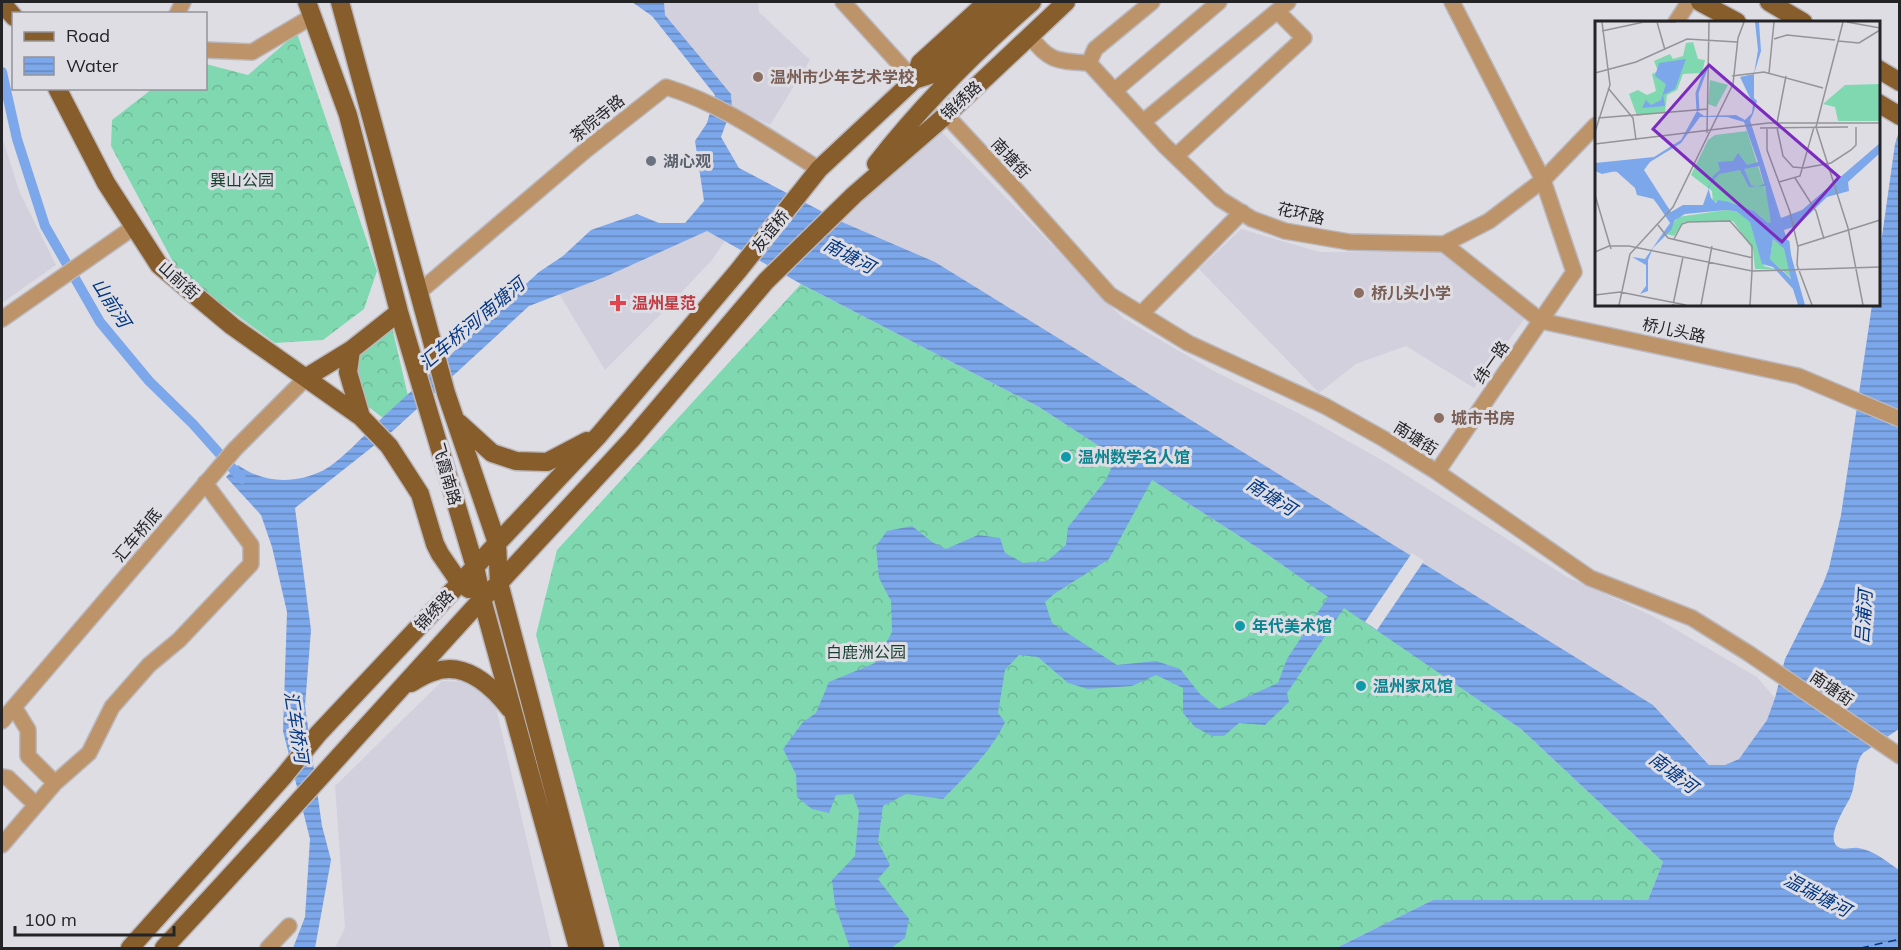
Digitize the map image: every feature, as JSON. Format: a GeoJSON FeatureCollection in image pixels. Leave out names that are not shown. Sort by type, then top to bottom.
{"type":"FeatureCollection","features":[{"type":"Feature","properties":{"kind":"main road","name":"飞霞南路"},"geometry":{"type":"LineString","coordinates":[[340,2],[446,393],[458,422],[497,543],[500,583],[595,948]]}},
{"type":"Feature","properties":{"kind":"main road"},"geometry":{"type":"LineString","coordinates":[[914,80],[920,63],[987,2]]}},
{"type":"Feature","properties":{"kind":"main road"},"geometry":{"type":"LineString","coordinates":[[819,169],[914,80],[930,75],[1011,2]]}},
{"type":"Feature","properties":{"kind":"main road","name":"锦绣路"},"geometry":{"type":"LineString","coordinates":[[854,195],[898,136],[987,41],[1032,2]]}},
{"type":"Feature","properties":{"kind":"main road","name":"锦绣路"},"geometry":{"type":"LineString","coordinates":[[835,213],[946,115],[1066,2]]}},
{"type":"Feature","properties":{"kind":"main road"},"geometry":{"type":"LineString","coordinates":[[1701,2],[1735,21]]}},
{"type":"Feature","properties":{"kind":"main road"},"geometry":{"type":"LineString","coordinates":[[1769,2],[1801,21]]}},
{"type":"Feature","properties":{"kind":"main road"},"geometry":{"type":"LineString","coordinates":[[2,3],[12,15]]}},
{"type":"Feature","properties":{"kind":"main road","name":"飞霞南路"},"geometry":{"type":"LineString","coordinates":[[310,9],[348,115],[399,312],[475,567],[578,948]]}},
{"type":"Feature","properties":{"kind":"main road"},"geometry":{"type":"LineString","coordinates":[[1880,70],[1898,81]]}},
{"type":"Feature","properties":{"kind":"main road","name":"山前街"},"geometry":{"type":"LineString","coordinates":[[58,90],[106,183],[159,265],[232,326],[362,418],[389,446],[420,494],[435,544],[460,583],[482,599]]}},
{"type":"Feature","properties":{"kind":"main road","name":"友谊桥"},"geometry":{"type":"LineString","coordinates":[[738,271],[819,169]]}},
{"type":"Feature","properties":{"kind":"main road","name":"友谊桥"},"geometry":{"type":"LineString","coordinates":[[766,281],[835,213]]}},
{"type":"Feature","properties":{"kind":"main road","name":"锦绣路"},"geometry":{"type":"LineString","coordinates":[[130,948],[283,777],[318,734],[599,435],[738,271]]}},
{"type":"Feature","properties":{"kind":"main road","name":"锦绣路"},"geometry":{"type":"LineString","coordinates":[[164,948],[295,808],[321,776],[482,599],[500,583],[632,439],[766,281]]}},
{"type":"Feature","properties":{"kind":"main road"},"geometry":{"type":"LineString","coordinates":[[307,377],[351,350],[399,312]]}},
{"type":"Feature","properties":{"kind":"main road","name":"山前街"},"geometry":{"type":"LineString","coordinates":[[351,350],[348,372],[362,418]]}},
{"type":"Feature","properties":{"kind":"main road"},"geometry":{"type":"LineString","coordinates":[[458,422],[492,453],[516,461],[548,462],[599,435]]}},
{"type":"Feature","properties":{"kind":"main road"},"geometry":{"type":"LineString","coordinates":[[402,688],[434,671],[462,671],[478,677],[489,685],[513,714]]}},
{"type":"Feature","properties":{"kind":"street"},"geometry":{"type":"LineString","coordinates":[[843,2],[914,80]]}},
{"type":"Feature","properties":{"kind":"street"},"geometry":{"type":"LineString","coordinates":[[1029,35],[1040,50],[1057,61],[1089,63],[1095,50],[1152,2]]}},
{"type":"Feature","properties":{"kind":"street"},"geometry":{"type":"LineString","coordinates":[[1113,91],[1219,2]]}},
{"type":"Feature","properties":{"kind":"street"},"geometry":{"type":"LineString","coordinates":[[1452,2],[1543,180]]}},
{"type":"Feature","properties":{"kind":"street"},"geometry":{"type":"LineString","coordinates":[[1677,21],[1689,2]]}},
{"type":"Feature","properties":{"kind":"street"},"geometry":{"type":"LineString","coordinates":[[1143,122],[1282,6],[1304,38],[1176,156]]}},
{"type":"Feature","properties":{"kind":"street"},"geometry":{"type":"LineString","coordinates":[[207,50],[252,52],[310,9]]}},
{"type":"Feature","properties":{"kind":"street","name":"花环路"},"geometry":{"type":"LineString","coordinates":[[1089,63],[1113,91],[1220,200],[1252,219],[1285,231],[1349,242],[1444,244],[1489,220],[1543,180],[1595,126]]}},
{"type":"Feature","properties":{"kind":"street","name":"茶院寺路"},"geometry":{"type":"LineString","coordinates":[[418,293],[586,150],[666,87],[738,117],[819,169]]}},
{"type":"Feature","properties":{"kind":"street","name":"南塘街"},"geometry":{"type":"LineString","coordinates":[[946,115],[1110,296],[1188,343],[1325,406],[1437,472],[1590,578],[1692,618],[1748,653],[1899,756]]}},
{"type":"Feature","properties":{"kind":"street","name":"纬一路"},"geometry":{"type":"LineString","coordinates":[[1437,472],[1574,272],[1543,180]]}},
{"type":"Feature","properties":{"kind":"street"},"geometry":{"type":"LineString","coordinates":[[1141,314],[1242,212]]}},
{"type":"Feature","properties":{"kind":"street"},"geometry":{"type":"LineString","coordinates":[[2,319],[134,227]]}},
{"type":"Feature","properties":{"kind":"street"},"geometry":{"type":"LineString","coordinates":[[1444,244],[1541,321]]}},
{"type":"Feature","properties":{"kind":"street","name":"桥儿头路"},"geometry":{"type":"LineString","coordinates":[[1541,321],[1798,376],[1899,419]]}},
{"type":"Feature","properties":{"kind":"street","name":"汇车桥底"},"geometry":{"type":"LineString","coordinates":[[2,721],[235,449],[307,377]]}},
{"type":"Feature","properties":{"kind":"street"},"geometry":{"type":"LineString","coordinates":[[2,845],[35,804],[89,753],[112,707],[149,665],[179,640],[251,564],[251,545],[208,480]]}},
{"type":"Feature","properties":{"kind":"street"},"geometry":{"type":"LineString","coordinates":[[14,707],[28,730],[28,756],[55,783]]}},
{"type":"Feature","properties":{"kind":"street"},"geometry":{"type":"LineString","coordinates":[[2,777],[9,778],[35,804]]}},
{"type":"Feature","properties":{"kind":"street"},"geometry":{"type":"LineString","coordinates":[[268,948],[289,926]]}},
{"type":"Feature","properties":{"kind":"shaded area","name":"温州市少年艺术学校"},"geometry":{"type":"Polygon","coordinates":[[[664,2],[758,2],[759,12],[810,60],[770,125],[732,107],[731,94],[665,15],[664,2]]]}},
{"type":"Feature","properties":{"kind":"shaded area"},"geometry":{"type":"Polygon","coordinates":[[[940,130],[1123,318],[1210,369],[1300,414],[1387,463],[1567,577],[1651,615],[1757,677],[1775,698],[1767,720],[1749,747],[1739,759],[1725,765],[1710,765],[1653,705],[935,262],[842,222],[846,215],[889,172],[940,130]]]}},
{"type":"Feature","properties":{"kind":"shaded area"},"geometry":{"type":"Polygon","coordinates":[[[2,137],[20,193],[56,265],[2,303],[2,137]]]}},
{"type":"Feature","properties":{"kind":"shaded area","name":"桥儿头小学"},"geometry":{"type":"Polygon","coordinates":[[[1241,229],[1320,252],[1428,251],[1446,254],[1525,318],[1474,388],[1406,346],[1356,364],[1319,393],[1199,269],[1241,229]]]}},
{"type":"Feature","properties":{"kind":"shaded area","name":"温州星范"},"geometry":{"type":"Polygon","coordinates":[[[707,231],[725,241],[712,260],[605,370],[559,294],[605,277],[707,231]]]}},
{"type":"Feature","properties":{"kind":"shaded area"},"geometry":{"type":"Polygon","coordinates":[[[442,681],[476,682],[495,703],[552,948],[335,948],[345,928],[335,786],[442,681]]]}},
{"type":"Feature","properties":{"kind":"green space","name":"巽山公园"},"geometry":{"type":"Polygon","coordinates":[[[297,33],[377,271],[364,309],[323,340],[275,343],[179,273],[111,146],[112,120],[151,90],[207,90],[207,64],[248,75],[297,33]]]}},
{"type":"Feature","properties":{"kind":"green space","name":"白鹿洲公园"},"geometry":{"type":"Polygon","coordinates":[[[801,284],[1039,407],[1261,550],[1521,729],[1663,862],[1648,900],[1433,900],[1336,948],[620,948],[536,635],[557,550],[801,284]]]}},
{"type":"Feature","properties":{"kind":"green space"},"geometry":{"type":"Polygon","coordinates":[[[392,327],[408,396],[383,418],[357,398],[352,356],[392,327]]]}},
{"type":"Feature","properties":{"kind":"water"},"geometry":{"type":"Polygon","coordinates":[[[632,2],[664,2],[665,15],[731,94],[732,107],[721,137],[739,168],[842,222],[935,262],[1653,705],[1709,765],[1725,765],[1739,759],[1767,720],[1785,659],[1829,568],[1841,515],[1872,306],[1880,306],[1880,251],[1895,144],[1899,131],[1899,729],[1863,753],[1860,758],[1852,792],[1840,816],[1834,839],[1835,844],[1840,848],[1858,848],[1869,851],[1899,870],[1899,948],[1336,948],[1433,900],[1648,900],[1663,862],[1521,729],[1344,608],[1287,693],[1289,702],[1265,725],[1239,723],[1224,736],[1212,736],[1195,727],[1183,713],[1183,688],[1156,675],[1132,686],[1088,689],[1068,683],[1038,657],[1019,655],[1005,670],[998,713],[1005,722],[986,753],[969,773],[943,799],[906,794],[883,806],[878,842],[890,865],[878,879],[909,919],[905,938],[891,948],[850,948],[835,905],[832,880],[855,856],[859,811],[853,794],[836,795],[829,813],[812,809],[797,797],[796,774],[783,749],[803,722],[816,713],[829,682],[875,663],[892,632],[891,601],[879,578],[876,546],[887,531],[912,526],[932,542],[946,549],[978,535],[1000,538],[1005,553],[1023,563],[1047,561],[1066,545],[1068,527],[1106,480],[1116,457],[1039,407],[801,284],[707,231],[605,277],[529,306],[395,429],[295,508],[311,630],[305,706],[322,826],[331,860],[315,948],[293,948],[305,917],[310,839],[283,731],[287,612],[272,547],[261,515],[226,477],[238,465],[258,476],[280,480],[302,478],[324,470],[346,453],[539,272],[563,256],[591,230],[637,214],[659,223],[685,223],[704,201],[695,141],[707,123],[715,95],[652,16],[632,2]],[[1152,480],[1109,559],[1045,602],[1052,623],[1117,665],[1156,661],[1180,669],[1200,694],[1219,709],[1278,683],[1287,659],[1328,597],[1261,550],[1152,480]]]}},
{"type":"Feature","properties":{"kind":"pier"},"geometry":{"type":"Polygon","coordinates":[[[1412,553],[1424,561],[1377,630],[1365,622],[1412,553]]]}},
{"type":"Feature","properties":{"kind":"waterway","name":"山前河"},"geometry":{"type":"LineString","coordinates":[[2,72],[17,139],[45,226],[100,322],[149,381],[193,424],[242,479]]}},
{"type":"Feature","properties":{"kind":"ferry route"},"geometry":{"type":"LineString","coordinates":[[1861,948],[1900,939]]}},
{"type":"Feature","properties":{"kind":"place","name":"温州市少年艺术学校"},"geometry":{"type":"Point","coordinates":[758,77]}},
{"type":"Feature","properties":{"kind":"place","name":"湖心观"},"geometry":{"type":"Point","coordinates":[651,161]}},
{"type":"Feature","properties":{"kind":"place","name":"桥儿头小学"},"geometry":{"type":"Point","coordinates":[1359,293]}},
{"type":"Feature","properties":{"kind":"place","name":"温州星范"},"geometry":{"type":"Point","coordinates":[618,303]}},
{"type":"Feature","properties":{"kind":"place","name":"城市书房"},"geometry":{"type":"Point","coordinates":[1439,418]}},
{"type":"Feature","properties":{"kind":"place","name":"温州数学名人馆"},"geometry":{"type":"Point","coordinates":[1066,457]}},
{"type":"Feature","properties":{"kind":"place","name":"年代美术馆"},"geometry":{"type":"Point","coordinates":[1240,626]}},
{"type":"Feature","properties":{"kind":"place","name":"温州家风馆"},"geometry":{"type":"Point","coordinates":[1361,686]}},
{"type":"Feature","properties":{"kind":"water label","name":"南塘河"},"geometry":{"type":"Point","coordinates":[849,256]}},
{"type":"Feature","properties":{"kind":"water label","name":"汇车桥河/南塘河"},"geometry":{"type":"Point","coordinates":[472,324]}},
{"type":"Feature","properties":{"kind":"water label","name":"南塘河"},"geometry":{"type":"Point","coordinates":[1271,497]}},
{"type":"Feature","properties":{"kind":"water label","name":"吕浦河"},"geometry":{"type":"Point","coordinates":[1864,617]}},
{"type":"Feature","properties":{"kind":"water label","name":"汇车桥河"},"geometry":{"type":"Point","coordinates":[296,727]}},
{"type":"Feature","properties":{"kind":"water label","name":"南塘河"},"geometry":{"type":"Point","coordinates":[1673,773]}},
{"type":"Feature","properties":{"kind":"water label","name":"温瑞塘河"},"geometry":{"type":"Point","coordinates":[1817,895]}}]}
